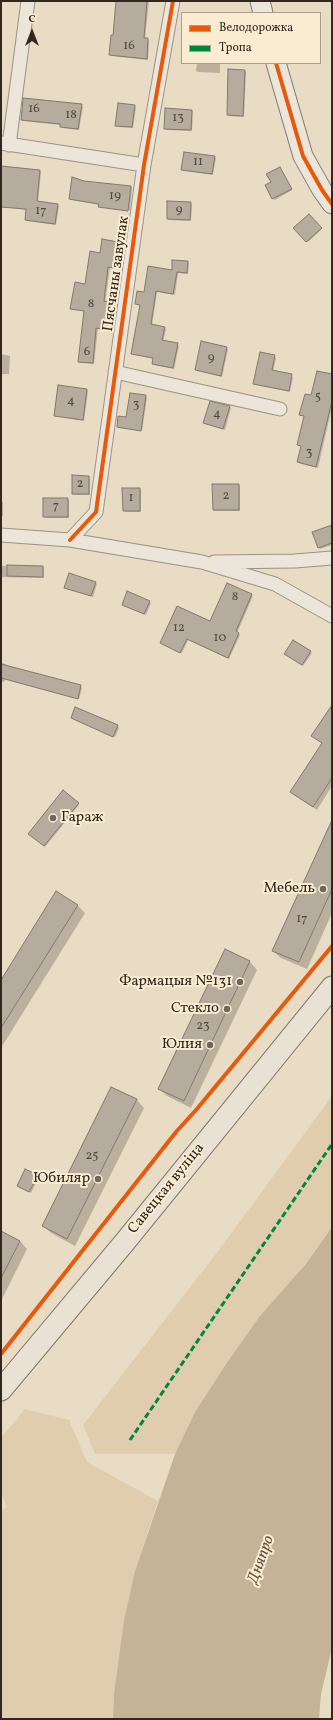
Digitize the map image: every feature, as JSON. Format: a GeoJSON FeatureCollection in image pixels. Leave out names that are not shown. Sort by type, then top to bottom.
{"type":"FeatureCollection","features":[{"type":"Feature","properties":{"kind":"main road","name":"Савецкая вуліца"},"geometry":{"type":"LineString","coordinates":[[1,1390],[124,1243],[332,987]]}},
{"type":"Feature","properties":{"kind":"street"},"geometry":{"type":"LineString","coordinates":[[28,1],[5,144],[144,165]]}},
{"type":"Feature","properties":{"kind":"street","name":"Пясчаны завулак"},"geometry":{"type":"LineString","coordinates":[[70,540],[96,512],[144,165],[173,1]]}},
{"type":"Feature","properties":{"kind":"street"},"geometry":{"type":"LineString","coordinates":[[260,1],[263,12]]}},
{"type":"Feature","properties":{"kind":"street"},"geometry":{"type":"LineString","coordinates":[[276,64],[303,156],[322,190],[332,204]]}},
{"type":"Feature","properties":{"kind":"street"},"geometry":{"type":"LineString","coordinates":[[115,372],[280,409]]}},
{"type":"Feature","properties":{"kind":"street"},"geometry":{"type":"LineString","coordinates":[[1,535],[70,540],[202,562],[275,584],[332,616]]}},
{"type":"Feature","properties":{"kind":"street"},"geometry":{"type":"LineString","coordinates":[[202,562],[301,561],[332,558]]}},
{"type":"Feature","properties":{"kind":"shaded area"},"geometry":{"type":"Polygon","coordinates":[[[332,1096],[332,1227],[305,1264],[226,1364],[195,1412],[175,1454],[95,1454],[83,1425],[219,1250],[332,1096]]]}},
{"type":"Feature","properties":{"kind":"shaded area"},"geometry":{"type":"Polygon","coordinates":[[[25,1409],[69,1420],[87,1462],[158,1501],[135,1571],[124,1620],[114,1694],[113,1719],[1,1719],[1,1510],[7,1507],[1,1493],[1,1438],[25,1409]]]}},
{"type":"Feature","properties":{"kind":"water","name":"Дняпро"},"geometry":{"type":"Polygon","coordinates":[[[332,1227],[332,1648],[321,1694],[319,1719],[113,1719],[114,1694],[124,1620],[135,1571],[175,1454],[195,1412],[226,1364],[260,1316],[305,1265],[332,1227]]]}},
{"type":"Feature","properties":{"kind":"building"},"geometry":{"type":"Polygon","coordinates":[[[116,1],[147,1],[144,38],[148,38],[147,59],[109,55],[111,35],[113,35],[116,1]]]}},
{"type":"Feature","properties":{"kind":"building"},"geometry":{"type":"Polygon","coordinates":[[[228,69],[245,70],[243,116],[227,115],[228,69]]]}},
{"type":"Feature","properties":{"kind":"building"},"geometry":{"type":"Polygon","coordinates":[[[23,98],[82,104],[78,129],[60,127],[60,124],[21,120],[23,98]]]}},
{"type":"Feature","properties":{"kind":"building"},"geometry":{"type":"Polygon","coordinates":[[[118,103],[135,105],[132,127],[115,126],[118,103]]]}},
{"type":"Feature","properties":{"kind":"building"},"geometry":{"type":"Polygon","coordinates":[[[165,108],[192,110],[191,130],[164,129],[165,108]]]}},
{"type":"Feature","properties":{"kind":"building"},"geometry":{"type":"Polygon","coordinates":[[[184,152],[215,156],[212,174],[181,170],[184,152]]]}},
{"type":"Feature","properties":{"kind":"building"},"geometry":{"type":"Polygon","coordinates":[[[1,166],[40,170],[37,201],[58,204],[55,224],[25,220],[26,209],[1,207],[1,166]]]}},
{"type":"Feature","properties":{"kind":"building"},"geometry":{"type":"Polygon","coordinates":[[[280,167],[292,189],[272,199],[265,185],[271,182],[266,174],[280,167]]]}},
{"type":"Feature","properties":{"kind":"building"},"geometry":{"type":"Polygon","coordinates":[[[72,177],[84,181],[131,186],[128,211],[98,207],[99,204],[69,199],[72,177]]]}},
{"type":"Feature","properties":{"kind":"building"},"geometry":{"type":"Polygon","coordinates":[[[167,201],[191,202],[190,220],[167,219],[167,201]]]}},
{"type":"Feature","properties":{"kind":"building"},"geometry":{"type":"Polygon","coordinates":[[[309,214],[322,228],[306,242],[293,228],[309,214]]]}},
{"type":"Feature","properties":{"kind":"building"},"geometry":{"type":"Polygon","coordinates":[[[102,239],[118,242],[114,268],[108,267],[104,301],[112,302],[107,330],[96,328],[93,363],[78,362],[84,311],[70,309],[75,282],[85,284],[90,251],[100,253],[102,239]]]}},
{"type":"Feature","properties":{"kind":"building"},"geometry":{"type":"Polygon","coordinates":[[[172,260],[188,261],[187,273],[177,272],[173,294],[156,291],[151,324],[165,327],[162,340],[178,343],[173,368],[152,364],[153,358],[131,354],[140,305],[135,304],[137,291],[144,292],[148,266],[172,270],[172,260]]]}},
{"type":"Feature","properties":{"kind":"building"},"geometry":{"type":"Polygon","coordinates":[[[201,341],[227,347],[221,376],[195,370],[201,341]]]}},
{"type":"Feature","properties":{"kind":"building"},"geometry":{"type":"Polygon","coordinates":[[[260,352],[275,355],[272,370],[292,374],[289,391],[253,384],[260,352]]]}},
{"type":"Feature","properties":{"kind":"building"},"geometry":{"type":"Polygon","coordinates":[[[317,371],[332,374],[332,401],[316,467],[297,462],[301,446],[297,445],[304,416],[299,415],[305,394],[311,395],[317,371]]]}},
{"type":"Feature","properties":{"kind":"building"},"geometry":{"type":"Polygon","coordinates":[[[58,385],[87,389],[83,420],[54,416],[58,385]]]}},
{"type":"Feature","properties":{"kind":"building"},"geometry":{"type":"Polygon","coordinates":[[[130,393],[146,395],[141,431],[117,427],[118,416],[126,417],[130,393]]]}},
{"type":"Feature","properties":{"kind":"building"},"geometry":{"type":"Polygon","coordinates":[[[210,401],[230,406],[223,429],[203,423],[210,401]]]}},
{"type":"Feature","properties":{"kind":"building"},"geometry":{"type":"Polygon","coordinates":[[[72,475],[89,476],[89,494],[72,494],[72,475]]]}},
{"type":"Feature","properties":{"kind":"building"},"geometry":{"type":"Polygon","coordinates":[[[212,484],[239,484],[239,510],[213,510],[212,484]]]}},
{"type":"Feature","properties":{"kind":"building"},"geometry":{"type":"Polygon","coordinates":[[[122,488],[140,488],[140,511],[123,511],[122,488]]]}},
{"type":"Feature","properties":{"kind":"building"},"geometry":{"type":"Polygon","coordinates":[[[43,498],[68,498],[68,517],[43,517],[43,498]]]}},
{"type":"Feature","properties":{"kind":"building"},"geometry":{"type":"Polygon","coordinates":[[[332,525],[332,543],[318,548],[312,532],[332,525]]]}},
{"type":"Feature","properties":{"kind":"building"},"geometry":{"type":"Polygon","coordinates":[[[7,565],[43,566],[43,577],[7,576],[7,565]]]}},
{"type":"Feature","properties":{"kind":"building"},"geometry":{"type":"Polygon","coordinates":[[[69,573],[96,582],[91,596],[64,588],[69,573]]]}},
{"type":"Feature","properties":{"kind":"building"},"geometry":{"type":"Polygon","coordinates":[[[227,583],[252,594],[236,631],[239,633],[228,658],[187,639],[180,653],[160,643],[177,606],[210,621],[227,583]]]}},
{"type":"Feature","properties":{"kind":"building"},"geometry":{"type":"Polygon","coordinates":[[[127,591],[150,601],[144,614],[122,605],[127,591]]]}},
{"type":"Feature","properties":{"kind":"building"},"geometry":{"type":"Polygon","coordinates":[[[293,640],[311,651],[302,665],[284,654],[293,640]]]}},
{"type":"Feature","properties":{"kind":"building"},"geometry":{"type":"Polygon","coordinates":[[[1,664],[81,685],[78,699],[1,678],[1,664]]]}},
{"type":"Feature","properties":{"kind":"building"},"geometry":{"type":"Polygon","coordinates":[[[332,705],[332,778],[313,807],[290,792],[322,743],[311,736],[332,705]]]}},
{"type":"Feature","properties":{"kind":"building"},"geometry":{"type":"Polygon","coordinates":[[[75,707],[118,725],[113,737],[71,718],[75,707]]]}},
{"type":"Feature","properties":{"kind":"building","name":"Гараж"},"geometry":{"type":"Polygon","coordinates":[[[63,790],[79,803],[44,846],[28,834],[63,790]]]}},
{"type":"Feature","properties":{"kind":"building"},"geometry":{"type":"Polygon","coordinates":[[[332,820],[332,889],[299,962],[272,951],[332,820]]]}},
{"type":"Feature","properties":{"kind":"building"},"geometry":{"type":"Polygon","coordinates":[[[56,891],[78,905],[1,1028],[1,980],[56,891]]]}},
{"type":"Feature","properties":{"kind":"building"},"geometry":{"type":"Polygon","coordinates":[[[225,949],[250,961],[184,1101],[158,1089],[225,949]]]}},
{"type":"Feature","properties":{"kind":"building"},"geometry":{"type":"Polygon","coordinates":[[[111,1087],[137,1099],[67,1239],[42,1226],[111,1087]]]}},
{"type":"Feature","properties":{"kind":"building"},"geometry":{"type":"Polygon","coordinates":[[[25,1169],[38,1175],[29,1192],[17,1186],[25,1169]]]}},
{"type":"Feature","properties":{"kind":"building"},"geometry":{"type":"Polygon","coordinates":[[[1,1231],[20,1241],[1,1278],[1,1231]]]}},
{"type":"Feature","properties":{"kind":"marked path"},"geometry":{"type":"LineString","coordinates":[[130,1440],[332,1144]]}},
{"type":"Feature","properties":{"kind":"cycle path"},"geometry":{"type":"LineString","coordinates":[[70,540],[96,512],[144,165],[173,1]]}},
{"type":"Feature","properties":{"kind":"cycle path"},"geometry":{"type":"LineString","coordinates":[[276,64],[303,156],[322,190],[332,204]]}},
{"type":"Feature","properties":{"kind":"cycle path"},"geometry":{"type":"LineString","coordinates":[[1,1354],[176,1132],[332,946]]}},
{"type":"Feature","properties":{"kind":"place","name":"Гараж"},"geometry":{"type":"Point","coordinates":[53,818]}},
{"type":"Feature","properties":{"kind":"place","name":"Мебель"},"geometry":{"type":"Point","coordinates":[323,889]}},
{"type":"Feature","properties":{"kind":"place","name":"Фармацыя №131"},"geometry":{"type":"Point","coordinates":[240,982]}},
{"type":"Feature","properties":{"kind":"place","name":"Стекло"},"geometry":{"type":"Point","coordinates":[227,1009]}},
{"type":"Feature","properties":{"kind":"place","name":"Юлия"},"geometry":{"type":"Point","coordinates":[210,1045]}},
{"type":"Feature","properties":{"kind":"place","name":"Юбиляр"},"geometry":{"type":"Point","coordinates":[98,1179]}}]}
